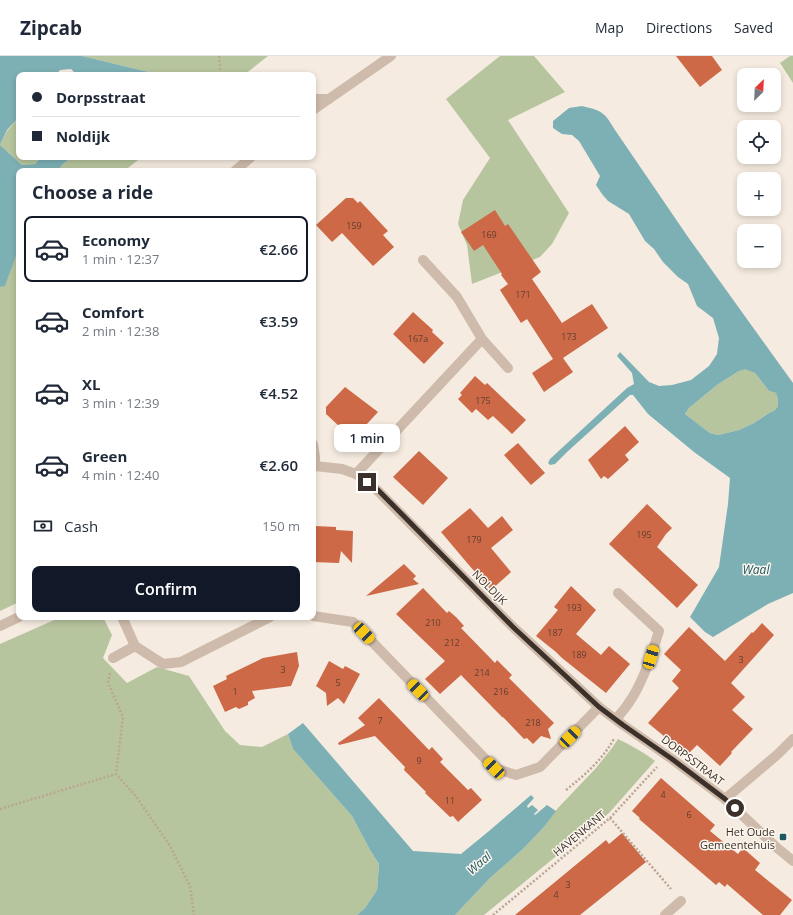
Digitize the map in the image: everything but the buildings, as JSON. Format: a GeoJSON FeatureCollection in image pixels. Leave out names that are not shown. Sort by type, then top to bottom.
{"type":"FeatureCollection","features":[{"type":"Feature","properties":{"kind":"street"},"geometry":{"type":"LineString","coordinates":[[316,108],[391,56]]}},
{"type":"Feature","properties":{"kind":"street"},"geometry":{"type":"LineString","coordinates":[[316,99],[329,99]]}},
{"type":"Feature","properties":{"kind":"street"},"geometry":{"type":"LineString","coordinates":[[238,168],[248,160]]}},
{"type":"Feature","properties":{"kind":"street"},"geometry":{"type":"LineString","coordinates":[[423,260],[457,297],[482,339],[508,368]]}},
{"type":"Feature","properties":{"kind":"street"},"geometry":{"type":"LineString","coordinates":[[356,474],[482,339]]}},
{"type":"Feature","properties":{"kind":"street","name":"NOLDIJK"},"geometry":{"type":"LineString","coordinates":[[316,467],[342,469],[356,474],[378,490],[513,627],[599,707],[616,720]]}},
{"type":"Feature","properties":{"kind":"street"},"geometry":{"type":"LineString","coordinates":[[616,720],[628,705],[636,691],[651,657],[659,631],[618,593]]}},
{"type":"Feature","properties":{"kind":"street"},"geometry":{"type":"LineString","coordinates":[[316,616],[353,622],[494,768],[516,775],[540,767],[599,707]]}},
{"type":"Feature","properties":{"kind":"street"},"geometry":{"type":"LineString","coordinates":[[0,626],[16,618]]}},
{"type":"Feature","properties":{"kind":"street"},"geometry":{"type":"LineString","coordinates":[[123,620],[135,646],[163,664],[181,662],[264,620]]}},
{"type":"Feature","properties":{"kind":"street"},"geometry":{"type":"LineString","coordinates":[[113,658],[135,646]]}},
{"type":"Feature","properties":{"kind":"street","name":"DORPSSTRAAT"},"geometry":{"type":"LineString","coordinates":[[616,720],[668,756],[725,799],[776,848],[793,861]]}},
{"type":"Feature","properties":{"kind":"street"},"geometry":{"type":"LineString","coordinates":[[725,799],[778,754],[793,739]]}},
{"type":"Feature","properties":{"kind":"street"},"geometry":{"type":"LineString","coordinates":[[665,915],[681,902]]}},
{"type":"Feature","properties":{"kind":"path"},"geometry":{"type":"LineString","coordinates":[[219,56],[221,72]]}},
{"type":"Feature","properties":{"kind":"path"},"geometry":{"type":"LineString","coordinates":[[113,658],[108,683],[123,717],[116,774],[135,795],[170,846],[190,886],[194,915]]}},
{"type":"Feature","properties":{"kind":"path"},"geometry":{"type":"LineString","coordinates":[[566,790],[587,773],[606,752],[616,720]]}},
{"type":"Feature","properties":{"kind":"path","name":"HAVENKANT"},"geometry":{"type":"LineString","coordinates":[[493,915],[610,818],[668,756]]}},
{"type":"Feature","properties":{"kind":"path"},"geometry":{"type":"LineString","coordinates":[[0,809],[116,774]]}},
{"type":"Feature","properties":{"kind":"path"},"geometry":{"type":"LineString","coordinates":[[610,818],[681,902]]}},
{"type":"Feature","properties":{"kind":"green space"},"geometry":{"type":"Polygon","coordinates":[[[82,56],[268,56],[248,72],[149,72],[82,56]]]}},
{"type":"Feature","properties":{"kind":"green space"},"geometry":{"type":"Polygon","coordinates":[[[500,56],[534,56],[565,92],[508,120],[569,213],[552,244],[540,257],[472,284],[467,245],[458,224],[463,200],[490,158],[446,99],[500,56]]]}},
{"type":"Feature","properties":{"kind":"green space"},"geometry":{"type":"Polygon","coordinates":[[[790,56],[793,56],[793,83],[780,63],[790,56]]]}},
{"type":"Feature","properties":{"kind":"green space"},"geometry":{"type":"Polygon","coordinates":[[[16,120],[16,160],[0,145],[7,131],[16,120]]]}},
{"type":"Feature","properties":{"kind":"green space"},"geometry":{"type":"Polygon","coordinates":[[[16,160],[38,160],[35,164],[22,165],[16,160]]]}},
{"type":"Feature","properties":{"kind":"green space"},"geometry":{"type":"Polygon","coordinates":[[[68,160],[138,160],[128,168],[60,168],[68,160]]]}},
{"type":"Feature","properties":{"kind":"green space"},"geometry":{"type":"Polygon","coordinates":[[[16,256],[16,603],[0,611],[0,287],[5,285],[16,256]]]}},
{"type":"Feature","properties":{"kind":"green space"},"geometry":{"type":"Polygon","coordinates":[[[745,368],[755,373],[769,391],[776,393],[778,406],[775,410],[739,430],[718,435],[710,433],[685,414],[689,408],[717,385],[745,368]]]}},
{"type":"Feature","properties":{"kind":"green space"},"geometry":{"type":"Polygon","coordinates":[[[54,620],[104,620],[112,635],[103,658],[127,683],[157,667],[189,676],[225,731],[240,745],[262,747],[288,734],[293,749],[352,816],[379,864],[377,890],[365,908],[357,915],[0,915],[0,644],[54,620]]]}},
{"type":"Feature","properties":{"kind":"green space"},"geometry":{"type":"Polygon","coordinates":[[[618,739],[655,761],[609,813],[484,915],[455,915],[490,878],[523,849],[544,827],[557,809],[596,768],[618,739]]]}},
{"type":"Feature","properties":{"kind":"water"},"geometry":{"type":"Polygon","coordinates":[[[0,56],[82,56],[149,72],[74,72],[71,69],[60,70],[58,72],[16,72],[16,120],[7,130],[0,145],[0,56]]]}},
{"type":"Feature","properties":{"kind":"water","name":"Waal"},"geometry":{"type":"Polygon","coordinates":[[[582,106],[599,111],[608,119],[688,237],[793,383],[793,593],[768,604],[713,637],[705,632],[690,617],[719,567],[728,504],[730,478],[694,452],[648,414],[633,395],[630,395],[555,464],[550,465],[548,463],[550,459],[627,388],[634,384],[632,373],[617,356],[620,352],[649,382],[659,386],[672,385],[691,380],[709,366],[717,354],[719,338],[713,318],[697,306],[688,284],[678,277],[663,262],[654,249],[645,241],[629,214],[608,201],[602,194],[596,185],[600,176],[579,141],[572,135],[562,134],[553,128],[553,121],[569,108],[582,106]],[[745,369],[739,371],[717,385],[689,408],[685,414],[710,433],[718,435],[739,430],[754,423],[775,410],[778,406],[776,393],[769,391],[755,373],[745,369]]]}},
{"type":"Feature","properties":{"kind":"water"},"geometry":{"type":"Polygon","coordinates":[[[0,145],[22,165],[35,164],[38,160],[68,160],[60,168],[16,168],[16,256],[5,286],[0,287],[0,145]]]}},
{"type":"Feature","properties":{"kind":"water","name":"Waal"},"geometry":{"type":"Polygon","coordinates":[[[303,723],[413,851],[461,854],[531,795],[534,798],[527,806],[528,808],[532,805],[538,810],[534,814],[535,815],[547,805],[556,811],[544,827],[523,849],[490,878],[455,915],[357,915],[365,908],[377,890],[379,864],[352,816],[293,749],[288,734],[303,723]]]}},
{"type":"Feature","properties":{"kind":"place","name":"Het Oude Gemeentehuis"},"geometry":{"type":"Point","coordinates":[783,837]}},
{"type":"Feature","properties":{"kind":"route"},"geometry":{"type":"LineString","coordinates":[[367,482],[378,490],[513,627],[599,707],[668,756],[735,808]]}}]}
